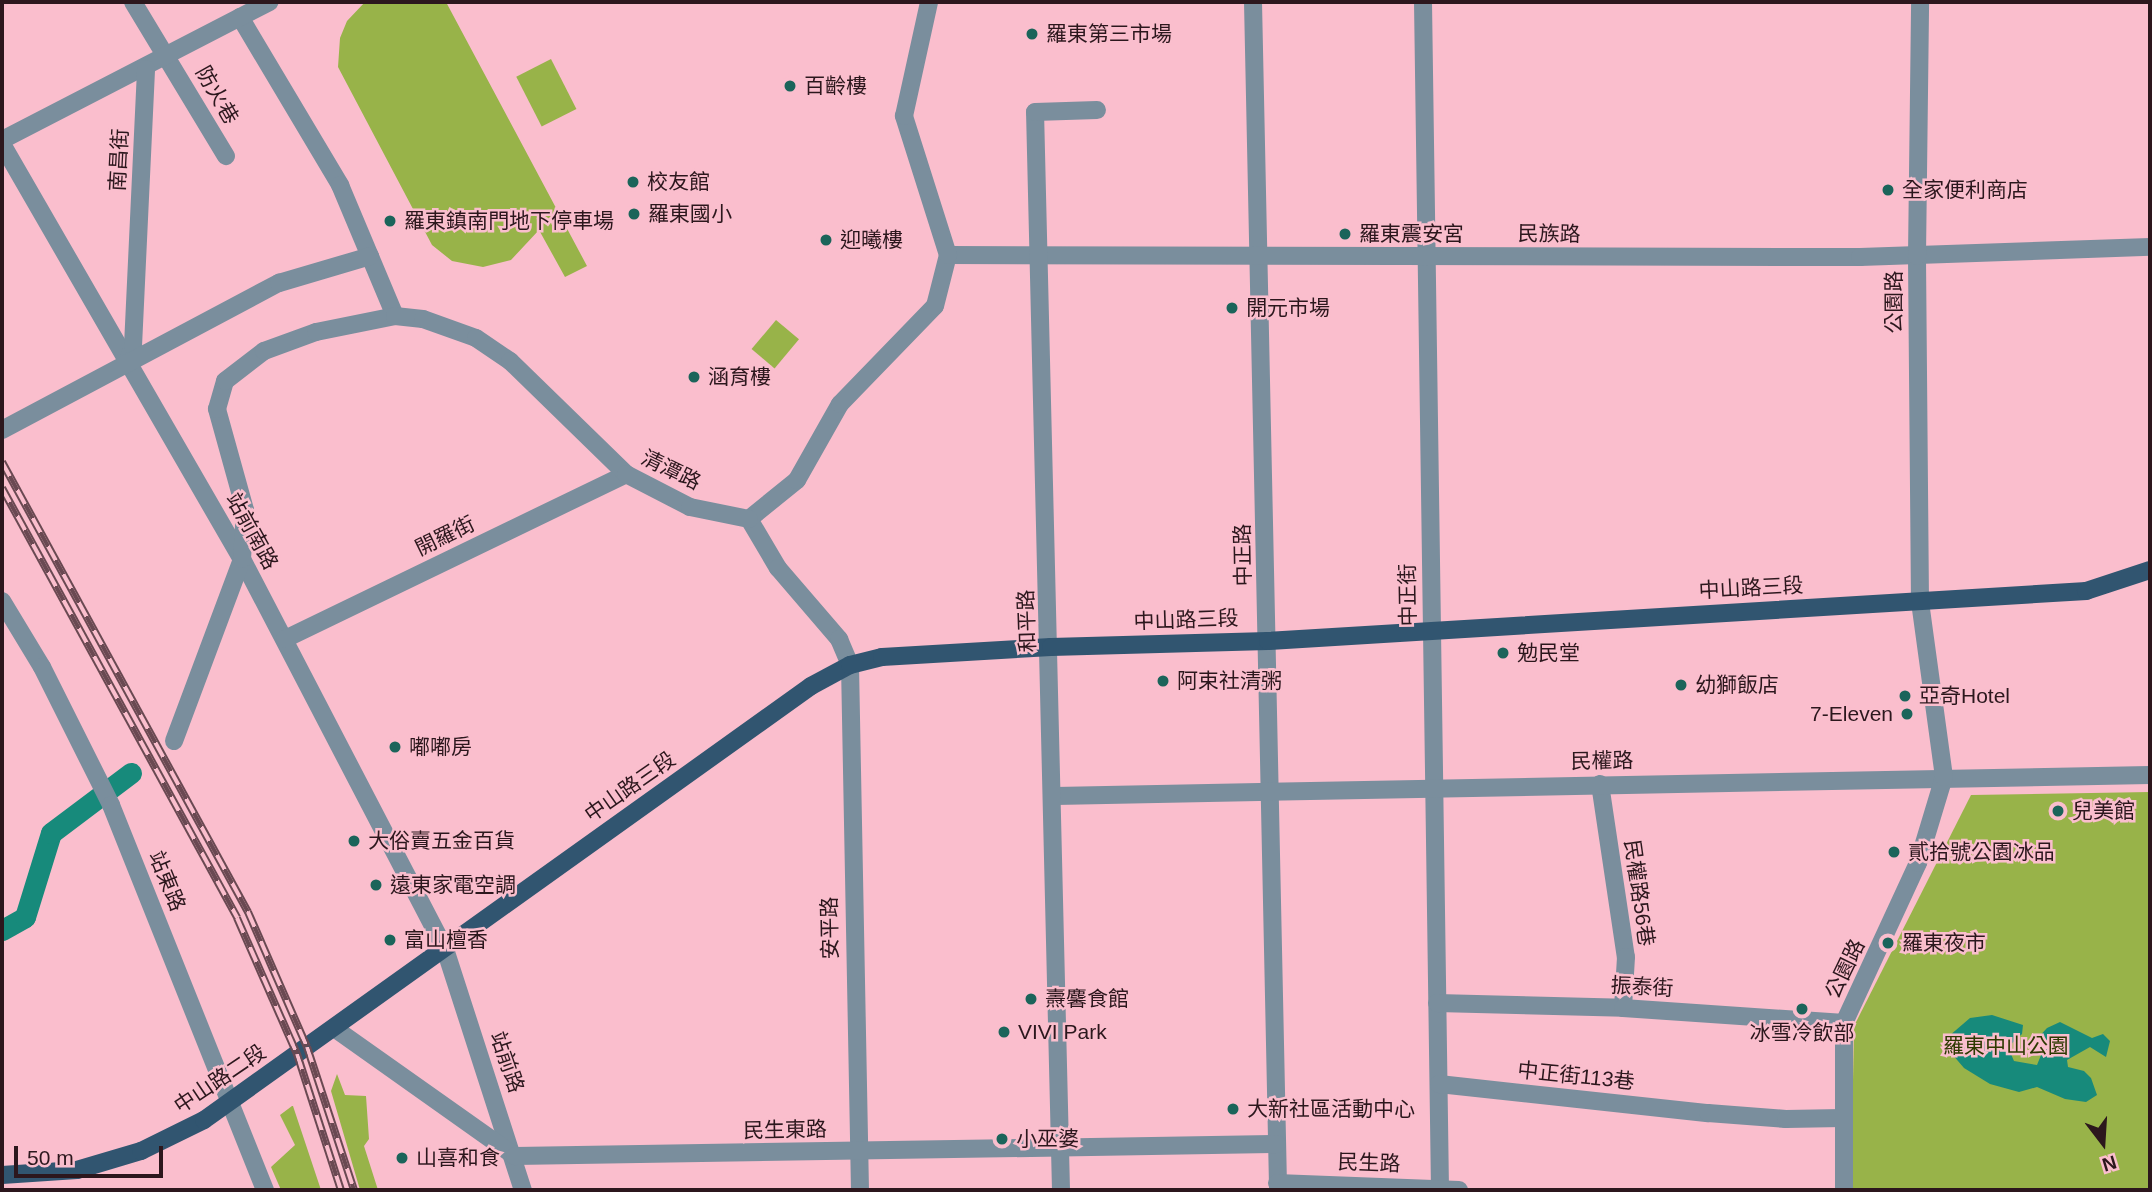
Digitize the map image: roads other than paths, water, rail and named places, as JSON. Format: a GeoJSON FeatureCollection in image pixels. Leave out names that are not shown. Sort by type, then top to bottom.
{"type":"FeatureCollection","features":[{"type":"Feature","properties":{"kind":"main road","name":"中山路三段"},"geometry":{"type":"LineString","coordinates":[[334,1028],[811,686],[849,665],[882,657],[1051,647],[1268,641],[1431,629],[2086,592],[2150,570]]}},
{"type":"Feature","properties":{"kind":"main road","name":"中山路二段"},"geometry":{"type":"LineString","coordinates":[[2,1175],[78,1170],[169,1140],[232,1101],[334,1028]]}},
{"type":"Feature","properties":{"kind":"street","name":"防火巷"},"geometry":{"type":"LineString","coordinates":[[133,2],[169,57],[226,156]]}},
{"type":"Feature","properties":{"kind":"street"},"geometry":{"type":"LineString","coordinates":[[2,142],[169,57],[269,2]]}},
{"type":"Feature","properties":{"kind":"street"},"geometry":{"type":"LineString","coordinates":[[849,665],[839,639],[778,568],[749,519],[797,480],[840,404],[935,306],[948,255],[904,116],[929,2]]}},
{"type":"Feature","properties":{"kind":"street","name":"中正路"},"geometry":{"type":"LineString","coordinates":[[1253,2],[1278,1186]]}},
{"type":"Feature","properties":{"kind":"street","name":"中正街"},"geometry":{"type":"LineString","coordinates":[[1423,2],[1423,255],[1440,1188]]}},
{"type":"Feature","properties":{"kind":"street","name":"公園路"},"geometry":{"type":"LineString","coordinates":[[1844,1190],[1843,1023],[1917,863],[1944,777],[1920,602],[1917,256],[1920,2]]}},
{"type":"Feature","properties":{"kind":"street"},"geometry":{"type":"LineString","coordinates":[[240,18],[340,185],[395,316]]}},
{"type":"Feature","properties":{"kind":"street","name":"南昌街"},"geometry":{"type":"LineString","coordinates":[[128,360],[146,69]]}},
{"type":"Feature","properties":{"kind":"street","name":"和平路"},"geometry":{"type":"LineString","coordinates":[[1061,1190],[1055,796],[1035,112],[1097,110]]}},
{"type":"Feature","properties":{"kind":"street","name":"站前南路"},"geometry":{"type":"LineString","coordinates":[[2,142],[242,559],[445,949]]}},
{"type":"Feature","properties":{"kind":"street","name":"民族路"},"geometry":{"type":"LineString","coordinates":[[948,255],[1041,253],[1258,258],[1423,255],[1917,256],[2150,247]]}},
{"type":"Feature","properties":{"kind":"street"},"geometry":{"type":"LineString","coordinates":[[2,430],[128,360],[279,283],[370,256]]}},
{"type":"Feature","properties":{"kind":"street","name":"清潭路"},"geometry":{"type":"LineString","coordinates":[[242,559],[245,510],[217,409],[225,381],[264,351],[316,332],[395,316],[423,319],[476,338],[494,350],[544,393],[626,474],[690,507],[749,519]]}},
{"type":"Feature","properties":{"kind":"street","name":"開羅街"},"geometry":{"type":"LineString","coordinates":[[285,639],[626,474]]}},
{"type":"Feature","properties":{"kind":"street"},"geometry":{"type":"LineString","coordinates":[[174,741],[242,559]]}},
{"type":"Feature","properties":{"kind":"street","name":"站東路"},"geometry":{"type":"LineString","coordinates":[[2,601],[42,667],[111,805],[232,1101],[265,1190]]}},
{"type":"Feature","properties":{"kind":"street","name":"安平路"},"geometry":{"type":"LineString","coordinates":[[849,665],[860,1190]]}},
{"type":"Feature","properties":{"kind":"street","name":"民權路"},"geometry":{"type":"LineString","coordinates":[[1055,796],[1270,795],[1434,786],[2150,775]]}},
{"type":"Feature","properties":{"kind":"street","name":"民權路56巷"},"geometry":{"type":"LineString","coordinates":[[1600,784],[1626,957],[1623,1008]]}},
{"type":"Feature","properties":{"kind":"street","name":"站前路"},"geometry":{"type":"LineString","coordinates":[[445,949],[515,1156],[523,1190]]}},
{"type":"Feature","properties":{"kind":"street","name":"振泰街"},"geometry":{"type":"LineString","coordinates":[[1437,1003],[1623,1008],[1843,1023]]}},
{"type":"Feature","properties":{"kind":"street"},"geometry":{"type":"LineString","coordinates":[[334,1028],[515,1156]]}},
{"type":"Feature","properties":{"kind":"street","name":"中正街113巷"},"geometry":{"type":"LineString","coordinates":[[1438,1084],[1708,1113],[1786,1119],[1842,1118]]}},
{"type":"Feature","properties":{"kind":"street","name":"民生東路"},"geometry":{"type":"LineString","coordinates":[[515,1156],[1277,1144]]}},
{"type":"Feature","properties":{"kind":"street","name":"民生路"},"geometry":{"type":"LineString","coordinates":[[1278,1186],[1459,1190]]}},
{"type":"Feature","properties":{"kind":"waterway"},"geometry":{"type":"LineString","coordinates":[[2,930],[25,917],[51,833],[131,773]]}},
{"type":"Feature","properties":{"kind":"railway"},"geometry":{"type":"LineString","coordinates":[[2,462],[248,912],[307,1047],[354,1190]]}},
{"type":"Feature","properties":{"kind":"railway"},"geometry":{"type":"LineString","coordinates":[[2,488],[237,918],[297,1054],[341,1190]]}},
{"type":"Feature","properties":{"kind":"place","name":"羅東第三市場"},"geometry":{"type":"Point","coordinates":[1032,34]}},
{"type":"Feature","properties":{"kind":"place","name":"百齡樓"},"geometry":{"type":"Point","coordinates":[790,86]}},
{"type":"Feature","properties":{"kind":"place","name":"校友館"},"geometry":{"type":"Point","coordinates":[633,182]}},
{"type":"Feature","properties":{"kind":"place","name":"全家便利商店"},"geometry":{"type":"Point","coordinates":[1888,190]}},
{"type":"Feature","properties":{"kind":"place","name":"羅東國小"},"geometry":{"type":"Point","coordinates":[634,214]}},
{"type":"Feature","properties":{"kind":"place","name":"羅東鎮南門地下停車場"},"geometry":{"type":"Point","coordinates":[390,221]}},
{"type":"Feature","properties":{"kind":"place","name":"羅東震安宮"},"geometry":{"type":"Point","coordinates":[1345,234]}},
{"type":"Feature","properties":{"kind":"place","name":"迎曦樓"},"geometry":{"type":"Point","coordinates":[826,240]}},
{"type":"Feature","properties":{"kind":"place","name":"開元市場"},"geometry":{"type":"Point","coordinates":[1232,308]}},
{"type":"Feature","properties":{"kind":"place","name":"涵育樓"},"geometry":{"type":"Point","coordinates":[694,377]}},
{"type":"Feature","properties":{"kind":"place","name":"勉民堂"},"geometry":{"type":"Point","coordinates":[1503,653]}},
{"type":"Feature","properties":{"kind":"place","name":"阿束社清粥"},"geometry":{"type":"Point","coordinates":[1163,681]}},
{"type":"Feature","properties":{"kind":"place","name":"幼獅飯店"},"geometry":{"type":"Point","coordinates":[1681,685]}},
{"type":"Feature","properties":{"kind":"place","name":"亞奇Hotel"},"geometry":{"type":"Point","coordinates":[1905,696]}},
{"type":"Feature","properties":{"kind":"place","name":"7-Eleven"},"geometry":{"type":"Point","coordinates":[1907,714]}},
{"type":"Feature","properties":{"kind":"place","name":"嘟嘟房"},"geometry":{"type":"Point","coordinates":[395,747]}},
{"type":"Feature","properties":{"kind":"place","name":"兒美館"},"geometry":{"type":"Point","coordinates":[2058,811]}},
{"type":"Feature","properties":{"kind":"place","name":"大俗賣五金百貨"},"geometry":{"type":"Point","coordinates":[354,841]}},
{"type":"Feature","properties":{"kind":"place","name":"貳拾號公園冰品"},"geometry":{"type":"Point","coordinates":[1894,852]}},
{"type":"Feature","properties":{"kind":"place","name":"遠東家電空調"},"geometry":{"type":"Point","coordinates":[376,885]}},
{"type":"Feature","properties":{"kind":"place","name":"富山檀香"},"geometry":{"type":"Point","coordinates":[390,940]}},
{"type":"Feature","properties":{"kind":"place","name":"羅東夜市"},"geometry":{"type":"Point","coordinates":[1888,943]}},
{"type":"Feature","properties":{"kind":"place","name":"燾麘食館"},"geometry":{"type":"Point","coordinates":[1031,999]}},
{"type":"Feature","properties":{"kind":"place","name":"冰雪冷飲部"},"geometry":{"type":"Point","coordinates":[1802,1009]}},
{"type":"Feature","properties":{"kind":"place","name":"VIVI Park"},"geometry":{"type":"Point","coordinates":[1004,1032]}},
{"type":"Feature","properties":{"kind":"place","name":"大新社區活動中心"},"geometry":{"type":"Point","coordinates":[1233,1109]}},
{"type":"Feature","properties":{"kind":"place","name":"小巫婆"},"geometry":{"type":"Point","coordinates":[1002,1139]}},
{"type":"Feature","properties":{"kind":"place","name":"山喜和食"},"geometry":{"type":"Point","coordinates":[402,1158]}},
{"type":"Feature","properties":{"kind":"park label","name":"羅東中山公園"},"geometry":{"type":"Point","coordinates":[2006,1046]}}]}
